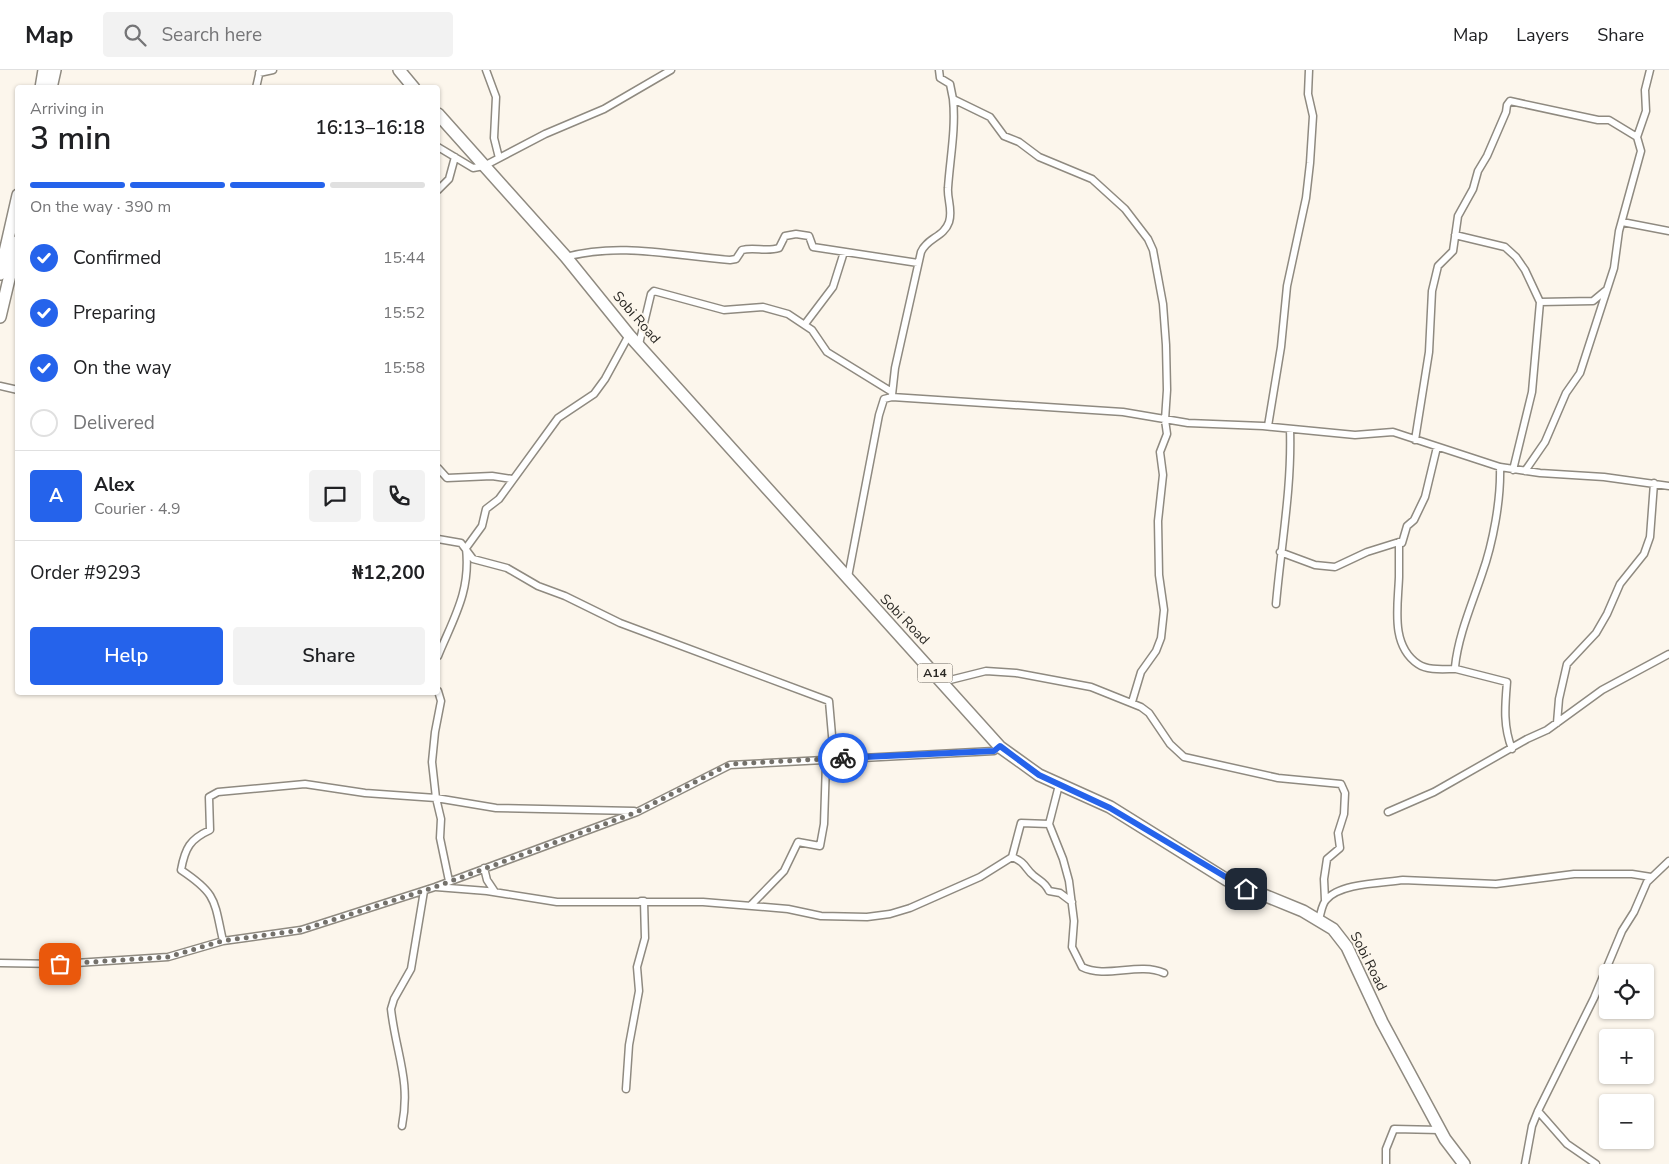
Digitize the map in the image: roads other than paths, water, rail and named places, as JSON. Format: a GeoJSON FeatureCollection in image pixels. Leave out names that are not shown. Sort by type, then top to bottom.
{"type":"FeatureCollection","features":[{"type":"Feature","properties":{"kind":"highway"},"geometry":{"type":"LineString","coordinates":[[42,85],[44,70]]}},
{"type":"Feature","properties":{"kind":"highway"},"geometry":{"type":"LineString","coordinates":[[52,85],[55,70]]}},
{"type":"Feature","properties":{"kind":"highway"},"geometry":{"type":"LineString","coordinates":[[399,70],[412,85]]}},
{"type":"Feature","properties":{"kind":"highway","name":"Sobi Road"},"geometry":{"type":"LineString","coordinates":[[440,116],[566,257],[629,335],[640,344],[847,578],[1000,746],[1039,775],[1059,785],[1074,789],[1110,808],[1228,880],[1319,918],[1333,929],[1347,948],[1382,1022],[1440,1130],[1464,1164]]}},
{"type":"Feature","properties":{"kind":"highway"},"geometry":{"type":"LineString","coordinates":[[0,274],[15,208]]}},
{"type":"Feature","properties":{"kind":"highway"},"geometry":{"type":"LineString","coordinates":[[0,317],[15,254]]}},
{"type":"Feature","properties":{"kind":"street"},"geometry":{"type":"LineString","coordinates":[[257,85],[259,72],[273,70]]}},
{"type":"Feature","properties":{"kind":"street"},"geometry":{"type":"LineString","coordinates":[[486,70],[496,97],[494,138],[499,158]]}},
{"type":"Feature","properties":{"kind":"street"},"geometry":{"type":"LineString","coordinates":[[440,148],[473,168],[484,166],[545,134],[619,101],[671,70]]}},
{"type":"Feature","properties":{"kind":"street"},"geometry":{"type":"LineString","coordinates":[[847,578],[879,415],[884,399],[892,394],[918,263],[923,247],[944,233],[949,222],[951,202],[948,190],[955,124],[950,84],[940,78],[939,70]]}},
{"type":"Feature","properties":{"kind":"street"},"geometry":{"type":"LineString","coordinates":[[1268,426],[1281,348],[1287,286],[1306,198],[1313,116],[1308,94],[1309,70]]}},
{"type":"Feature","properties":{"kind":"street"},"geometry":{"type":"LineString","coordinates":[[1524,471],[1545,442],[1566,392],[1580,373],[1616,261],[1617,240],[1642,151],[1637,137],[1646,111],[1645,90],[1650,70]]}},
{"type":"Feature","properties":{"kind":"street"},"geometry":{"type":"LineString","coordinates":[[953,99],[983,112],[990,117],[1004,136],[1018,142],[1039,157],[1092,179],[1125,209],[1148,240],[1156,261],[1165,325],[1167,390],[1165,420],[1167,434],[1160,452],[1163,475],[1158,521],[1159,575],[1164,610],[1161,638],[1156,651],[1141,672],[1132,702]]}},
{"type":"Feature","properties":{"kind":"street"},"geometry":{"type":"LineString","coordinates":[[1416,440],[1419,406],[1429,352],[1432,291],[1438,266],[1453,251],[1458,216],[1473,189],[1478,171],[1487,156],[1510,101],[1598,120],[1609,120],[1637,137]]}},
{"type":"Feature","properties":{"kind":"street"},"geometry":{"type":"LineString","coordinates":[[440,188],[449,179],[454,156]]}},
{"type":"Feature","properties":{"kind":"street"},"geometry":{"type":"LineString","coordinates":[[1622,222],[1669,231]]}},
{"type":"Feature","properties":{"kind":"street"},"geometry":{"type":"LineString","coordinates":[[566,257],[585,251],[611,249],[730,260],[736,259],[742,250],[751,248],[772,250],[779,248],[785,236],[796,234],[809,236],[813,248],[918,263]]}},
{"type":"Feature","properties":{"kind":"street"},"geometry":{"type":"LineString","coordinates":[[1455,235],[1505,247],[1516,257],[1525,270],[1540,302],[1532,392],[1513,470]]}},
{"type":"Feature","properties":{"kind":"street"},"geometry":{"type":"LineString","coordinates":[[805,324],[833,287],[844,252]]}},
{"type":"Feature","properties":{"kind":"street"},"geometry":{"type":"LineString","coordinates":[[1540,302],[1593,301],[1606,290]]}},
{"type":"Feature","properties":{"kind":"street"},"geometry":{"type":"LineString","coordinates":[[640,344],[651,294],[654,291],[724,310],[768,308],[788,314],[812,330],[827,352],[892,394],[1123,412],[1165,420],[1268,426],[1355,434],[1384,432],[1513,470],[1669,486]]}},
{"type":"Feature","properties":{"kind":"street"},"geometry":{"type":"LineString","coordinates":[[440,652],[458,611],[468,570],[466,548],[482,526],[486,509],[499,499],[512,479],[523,468],[547,430],[558,418],[594,394],[605,379],[629,335]]}},
{"type":"Feature","properties":{"kind":"street"},"geometry":{"type":"LineString","coordinates":[[0,386],[15,389]]}},
{"type":"Feature","properties":{"kind":"street"},"geometry":{"type":"LineString","coordinates":[[1276,604],[1291,462],[1290,429]]}},
{"type":"Feature","properties":{"kind":"street"},"geometry":{"type":"LineString","coordinates":[[1280,552],[1315,565],[1335,567],[1367,552],[1402,542],[1407,526],[1414,520],[1425,497],[1436,447]]}},
{"type":"Feature","properties":{"kind":"street"},"geometry":{"type":"LineString","coordinates":[[1456,669],[1456,658],[1483,571],[1502,489],[1500,467]]}},
{"type":"Feature","properties":{"kind":"street"},"geometry":{"type":"LineString","coordinates":[[440,470],[447,478],[492,476],[512,479]]}},
{"type":"Feature","properties":{"kind":"street"},"geometry":{"type":"LineString","coordinates":[[1557,723],[1561,683],[1567,664],[1596,632],[1608,614],[1620,584],[1644,554],[1650,537],[1654,483]]}},
{"type":"Feature","properties":{"kind":"street"},"geometry":{"type":"LineString","coordinates":[[440,539],[461,543],[473,559],[507,568],[538,586],[565,596],[620,623],[829,701],[833,747],[826,763],[824,824],[820,846],[798,842],[784,871],[751,905]]}},
{"type":"Feature","properties":{"kind":"street"},"geometry":{"type":"LineString","coordinates":[[1398,542],[1396,612],[1400,641],[1418,664],[1427,668],[1456,669],[1507,682],[1504,714],[1507,736],[1512,749]]}},
{"type":"Feature","properties":{"kind":"street"},"geometry":{"type":"LineString","coordinates":[[1388,812],[1434,792],[1512,749],[1557,723],[1602,690],[1669,654]]}},
{"type":"Feature","properties":{"kind":"street"},"geometry":{"type":"LineString","coordinates":[[942,682],[986,671],[1016,673],[1091,687],[1119,700],[1132,702],[1150,713],[1170,744],[1184,757],[1278,778],[1341,784],[1345,793],[1344,814],[1338,833],[1340,848],[1327,859],[1324,879],[1326,900],[1319,918]]}},
{"type":"Feature","properties":{"kind":"street"},"geometry":{"type":"LineString","coordinates":[[439,695],[441,701],[432,762],[436,798],[441,819],[440,838],[449,881]]}},
{"type":"Feature","properties":{"kind":"street"},"geometry":{"type":"LineString","coordinates":[[0,963],[60,964],[168,957],[222,941],[301,930],[424,891],[637,812],[730,764],[994,751],[1000,746]]}},
{"type":"Feature","properties":{"kind":"street"},"geometry":{"type":"LineString","coordinates":[[222,941],[214,901],[203,885],[181,870],[183,858],[194,837],[210,830],[209,797],[218,792],[305,784],[365,793],[436,798],[496,808],[637,812]]}},
{"type":"Feature","properties":{"kind":"street"},"geometry":{"type":"LineString","coordinates":[[1059,785],[1049,824],[1063,859],[1074,921],[1072,947],[1082,967],[1094,970],[1143,968],[1164,973]]}},
{"type":"Feature","properties":{"kind":"street"},"geometry":{"type":"LineString","coordinates":[[435,887],[495,892],[557,902],[644,900],[751,905],[821,916],[867,917],[890,914],[955,889],[1012,857],[1021,823],[1049,824]]}},
{"type":"Feature","properties":{"kind":"street"},"geometry":{"type":"LineString","coordinates":[[1012,857],[1024,862],[1033,876],[1045,882],[1049,891],[1060,893],[1072,902]]}},
{"type":"Feature","properties":{"kind":"street"},"geometry":{"type":"LineString","coordinates":[[1525,1164],[1532,1126],[1538,1111],[1594,998],[1622,931],[1651,877],[1669,861]]}},
{"type":"Feature","properties":{"kind":"street"},"geometry":{"type":"LineString","coordinates":[[484,868],[487,880],[495,892]]}},
{"type":"Feature","properties":{"kind":"street"},"geometry":{"type":"LineString","coordinates":[[1326,900],[1343,889],[1403,880],[1496,884],[1574,874],[1616,874],[1651,877]]}},
{"type":"Feature","properties":{"kind":"street"},"geometry":{"type":"LineString","coordinates":[[402,1126],[406,1103],[406,1087],[391,1009],[394,999],[411,969],[424,891]]}},
{"type":"Feature","properties":{"kind":"street"},"geometry":{"type":"LineString","coordinates":[[626,1089],[630,1038],[639,991],[637,967],[645,938],[644,900]]}},
{"type":"Feature","properties":{"kind":"street"},"geometry":{"type":"LineString","coordinates":[[1538,1111],[1567,1144],[1596,1164]]}},
{"type":"Feature","properties":{"kind":"street"},"geometry":{"type":"LineString","coordinates":[[1386,1164],[1386,1149],[1394,1129],[1440,1130]]}}]}
